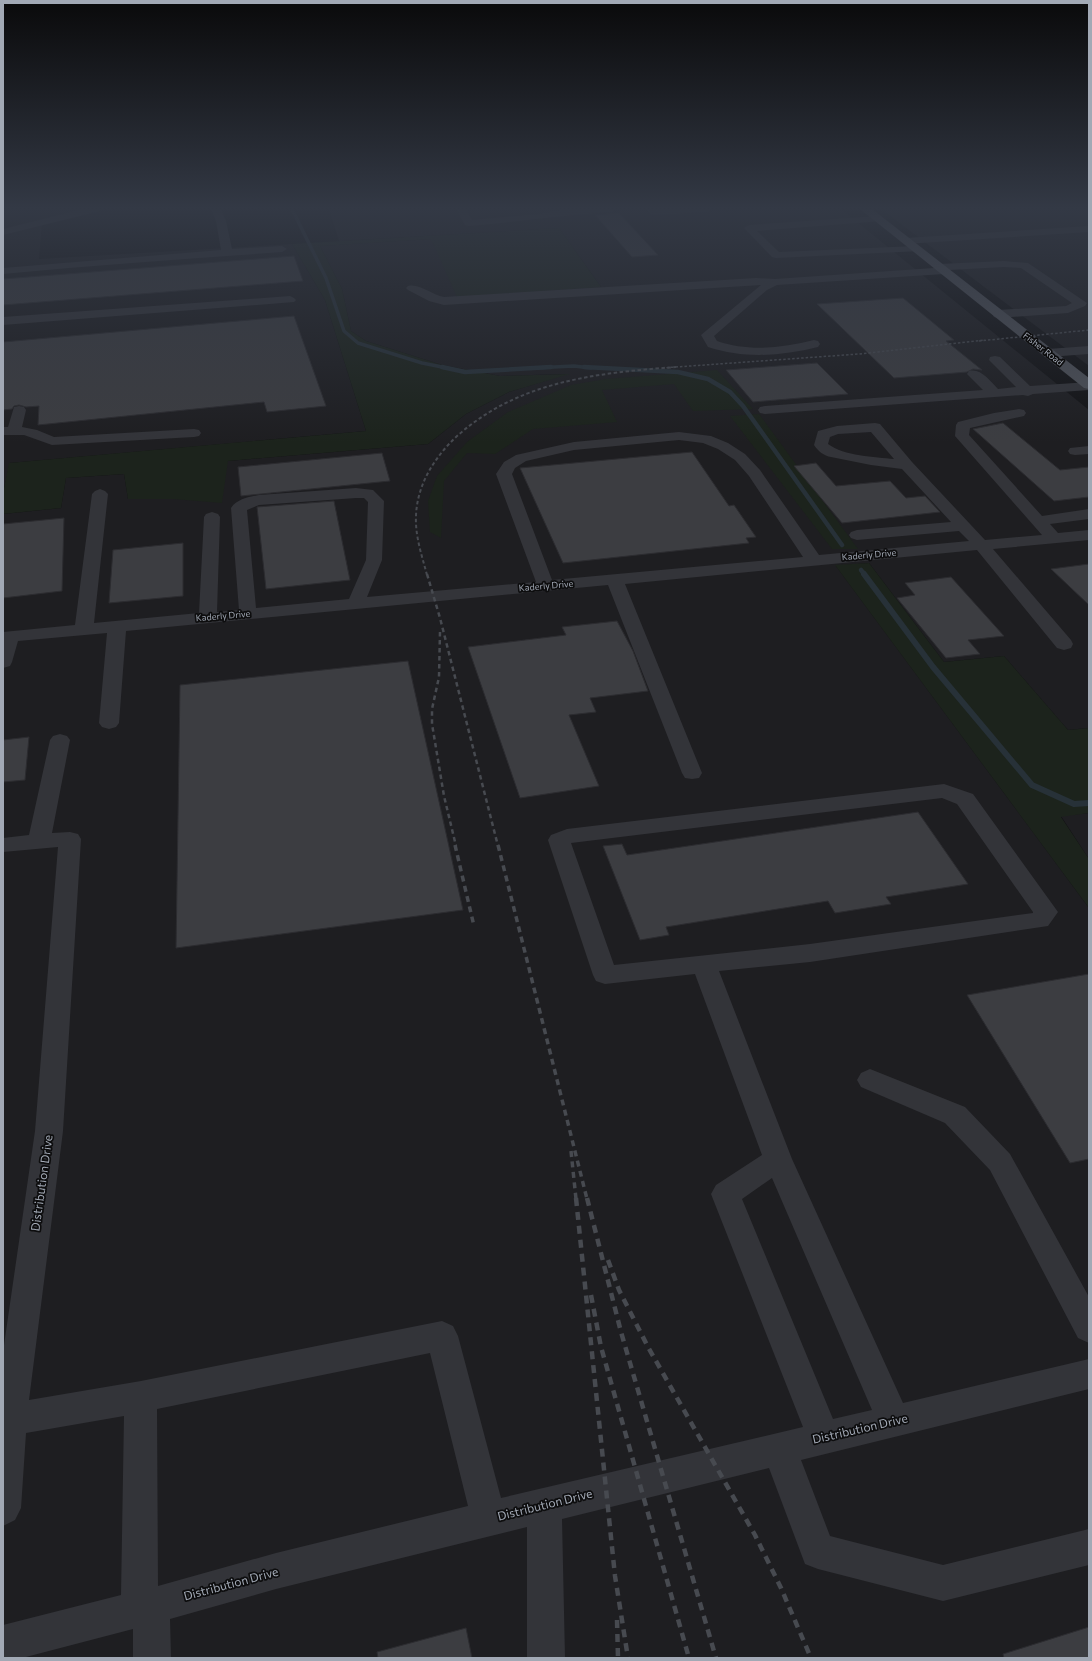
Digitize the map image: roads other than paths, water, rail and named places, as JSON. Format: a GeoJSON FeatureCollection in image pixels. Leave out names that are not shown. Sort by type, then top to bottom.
{"type":"FeatureCollection","features":[{"type":"Feature","properties":{"kind":"main road","name":"Fisher Road"},"geometry":{"type":"LineString","coordinates":[[963,287],[1089,386]]}},
{"type":"Feature","properties":{"kind":"street"},"geometry":{"type":"LineString","coordinates":[[412,288],[433,300],[444,301],[670,287]]}},
{"type":"Feature","properties":{"kind":"street"},"geometry":{"type":"LineString","coordinates":[[766,287],[707,335],[712,344],[725,350],[743,352],[778,350],[814,344]]}},
{"type":"Feature","properties":{"kind":"street"},"geometry":{"type":"LineString","coordinates":[[1059,287],[1085,303]]}},
{"type":"Feature","properties":{"kind":"street"},"geometry":{"type":"LineString","coordinates":[[3,321],[290,300]]}},
{"type":"Feature","properties":{"kind":"street"},"geometry":{"type":"LineString","coordinates":[[998,314],[1068,309],[1085,303]]}},
{"type":"Feature","properties":{"kind":"street"},"geometry":{"type":"LineString","coordinates":[[1048,353],[1089,350]]}},
{"type":"Feature","properties":{"kind":"street"},"geometry":{"type":"LineString","coordinates":[[995,360],[1028,392]]}},
{"type":"Feature","properties":{"kind":"street"},"geometry":{"type":"LineString","coordinates":[[974,374],[996,394]]}},
{"type":"Feature","properties":{"kind":"street"},"geometry":{"type":"LineString","coordinates":[[905,386],[917,400]]}},
{"type":"Feature","properties":{"kind":"street"},"geometry":{"type":"LineString","coordinates":[[765,410],[1028,392],[1089,386]]}},
{"type":"Feature","properties":{"kind":"street"},"geometry":{"type":"LineString","coordinates":[[19,410],[8,431],[32,432],[52,441],[194,433]]}},
{"type":"Feature","properties":{"kind":"street"},"geometry":{"type":"LineString","coordinates":[[1019,413],[994,416],[962,425],[962,436],[1054,538]]}},
{"type":"Feature","properties":{"kind":"street"},"geometry":{"type":"LineString","coordinates":[[907,465],[872,461],[831,453],[821,445],[823,434],[836,430],[875,427],[907,465],[981,545],[1064,644]]}},
{"type":"Feature","properties":{"kind":"street"},"geometry":{"type":"LineString","coordinates":[[546,586],[504,474],[508,465],[521,458],[543,452],[574,446],[624,440],[679,436],[706,439],[723,446],[740,458],[755,473],[814,560]]}},
{"type":"Feature","properties":{"kind":"street"},"geometry":{"type":"LineString","coordinates":[[248,614],[240,508],[250,502],[259,500],[368,493],[376,500],[374,560],[356,604]]}},
{"type":"Feature","properties":{"kind":"street"},"geometry":{"type":"LineString","coordinates":[[84,629],[100,494]]}},
{"type":"Feature","properties":{"kind":"street"},"geometry":{"type":"LineString","coordinates":[[1038,520],[1089,514]]}},
{"type":"Feature","properties":{"kind":"street"},"geometry":{"type":"LineString","coordinates":[[208,618],[212,517]]}},
{"type":"Feature","properties":{"kind":"street"},"geometry":{"type":"LineString","coordinates":[[857,535],[964,526]]}},
{"type":"Feature","properties":{"kind":"street","name":"Kaderly Drive"},"geometry":{"type":"LineString","coordinates":[[7,636],[1089,535]]}},
{"type":"Feature","properties":{"kind":"street"},"geometry":{"type":"LineString","coordinates":[[614,580],[692,773]]}},
{"type":"Feature","properties":{"kind":"street"},"geometry":{"type":"LineString","coordinates":[[109,723],[117,626]]}},
{"type":"Feature","properties":{"kind":"street"},"geometry":{"type":"LineString","coordinates":[[3,662],[7,636]]}},
{"type":"Feature","properties":{"kind":"street"},"geometry":{"type":"LineString","coordinates":[[3,845],[39,841],[60,740]]}},
{"type":"Feature","properties":{"kind":"street"},"geometry":{"type":"LineString","coordinates":[[944,791],[965,800],[1046,912],[1040,920],[810,952],[704,964],[605,975],[559,840],[567,836],[944,791]]}},
{"type":"Feature","properties":{"kind":"street","name":"Distribution Drive"},"geometry":{"type":"LineString","coordinates":[[3,1508],[10,1419],[49,1131],[70,839],[39,841]]}},
{"type":"Feature","properties":{"kind":"street"},"geometry":{"type":"LineString","coordinates":[[704,964],[778,1159],[894,1421]]}},
{"type":"Feature","properties":{"kind":"street"},"geometry":{"type":"LineString","coordinates":[[870,1080],[955,1115],[1000,1162],[1089,1328]]}},
{"type":"Feature","properties":{"kind":"street"},"geometry":{"type":"LineString","coordinates":[[778,1159],[726,1194],[824,1438]]}},
{"type":"Feature","properties":{"kind":"street"},"geometry":{"type":"LineString","coordinates":[[10,1419],[141,1397],[442,1336],[489,1518]]}},
{"type":"Feature","properties":{"kind":"street","name":"Distribution Drive"},"geometry":{"type":"LineString","coordinates":[[3,1644],[276,1571],[489,1518],[1089,1374]]}},
{"type":"Feature","properties":{"kind":"street"},"geometry":{"type":"LineString","coordinates":[[141,1397],[145,1607],[152,1658]]}},
{"type":"Feature","properties":{"kind":"street"},"geometry":{"type":"LineString","coordinates":[[779,1448],[818,1551],[944,1583],[1089,1547]]}},
{"type":"Feature","properties":{"kind":"street"},"geometry":{"type":"LineString","coordinates":[[544,1505],[546,1658]]}},
{"type":"Feature","properties":{"kind":"waterway"},"geometry":{"type":"LineString","coordinates":[[329,287],[344,331],[358,343],[422,363],[442,367]]}},
{"type":"Feature","properties":{"kind":"waterway"},"geometry":{"type":"LineString","coordinates":[[538,368],[574,366],[591,368]]}},
{"type":"Feature","properties":{"kind":"waterway"},"geometry":{"type":"LineString","coordinates":[[442,367],[447,368]]}},
{"type":"Feature","properties":{"kind":"waterway"},"geometry":{"type":"LineString","coordinates":[[442,367],[465,372],[538,368]]}},
{"type":"Feature","properties":{"kind":"waterway"},"geometry":{"type":"LineString","coordinates":[[538,368],[551,367]]}},
{"type":"Feature","properties":{"kind":"waterway"},"geometry":{"type":"LineString","coordinates":[[584,367],[678,372],[708,379],[730,392],[743,406],[842,545]]}},
{"type":"Feature","properties":{"kind":"waterway"},"geometry":{"type":"LineString","coordinates":[[533,368],[538,368]]}},
{"type":"Feature","properties":{"kind":"waterway"},"geometry":{"type":"LineString","coordinates":[[861,570],[865,575]]}},
{"type":"Feature","properties":{"kind":"waterway"},"geometry":{"type":"LineString","coordinates":[[864,574],[933,667],[1032,785],[1074,804],[1089,803]]}},
{"type":"Feature","properties":{"kind":"railway"},"geometry":{"type":"LineString","coordinates":[[979,341],[1089,330]]}},
{"type":"Feature","properties":{"kind":"railway"},"geometry":{"type":"LineString","coordinates":[[662,368],[859,354],[985,340]]}},
{"type":"Feature","properties":{"kind":"railway"},"geometry":{"type":"LineString","coordinates":[[427,575],[419,546],[416,523],[417,505],[423,483],[428,473],[434,463],[456,437],[480,418],[505,403],[559,383],[588,377],[646,369],[676,367]]}},
{"type":"Feature","properties":{"kind":"railway"},"geometry":{"type":"LineString","coordinates":[[427,574],[440,618],[498,846]]}},
{"type":"Feature","properties":{"kind":"railway"},"geometry":{"type":"LineString","coordinates":[[440,632],[439,677],[432,709],[432,724],[444,796],[456,846]]}},
{"type":"Feature","properties":{"kind":"railway"},"geometry":{"type":"LineString","coordinates":[[455,845],[474,926]]}},
{"type":"Feature","properties":{"kind":"railway"},"geometry":{"type":"LineString","coordinates":[[498,845],[587,1199]]}},
{"type":"Feature","properties":{"kind":"railway"},"geometry":{"type":"LineString","coordinates":[[571,1151],[576,1199]]}},
{"type":"Feature","properties":{"kind":"railway"},"geometry":{"type":"LineString","coordinates":[[576,1198],[615,1576],[628,1658]]}},
{"type":"Feature","properties":{"kind":"railway"},"geometry":{"type":"LineString","coordinates":[[587,1198],[621,1332],[716,1658]]}},
{"type":"Feature","properties":{"kind":"railway"},"geometry":{"type":"LineString","coordinates":[[608,1260],[619,1290],[648,1347],[755,1535],[781,1588],[811,1658]]}},
{"type":"Feature","properties":{"kind":"railway"},"geometry":{"type":"LineString","coordinates":[[591,1295],[601,1347],[689,1658]]}},
{"type":"Feature","properties":{"kind":"railway"},"geometry":{"type":"LineString","coordinates":[[617,1620],[618,1658]]}}]}
